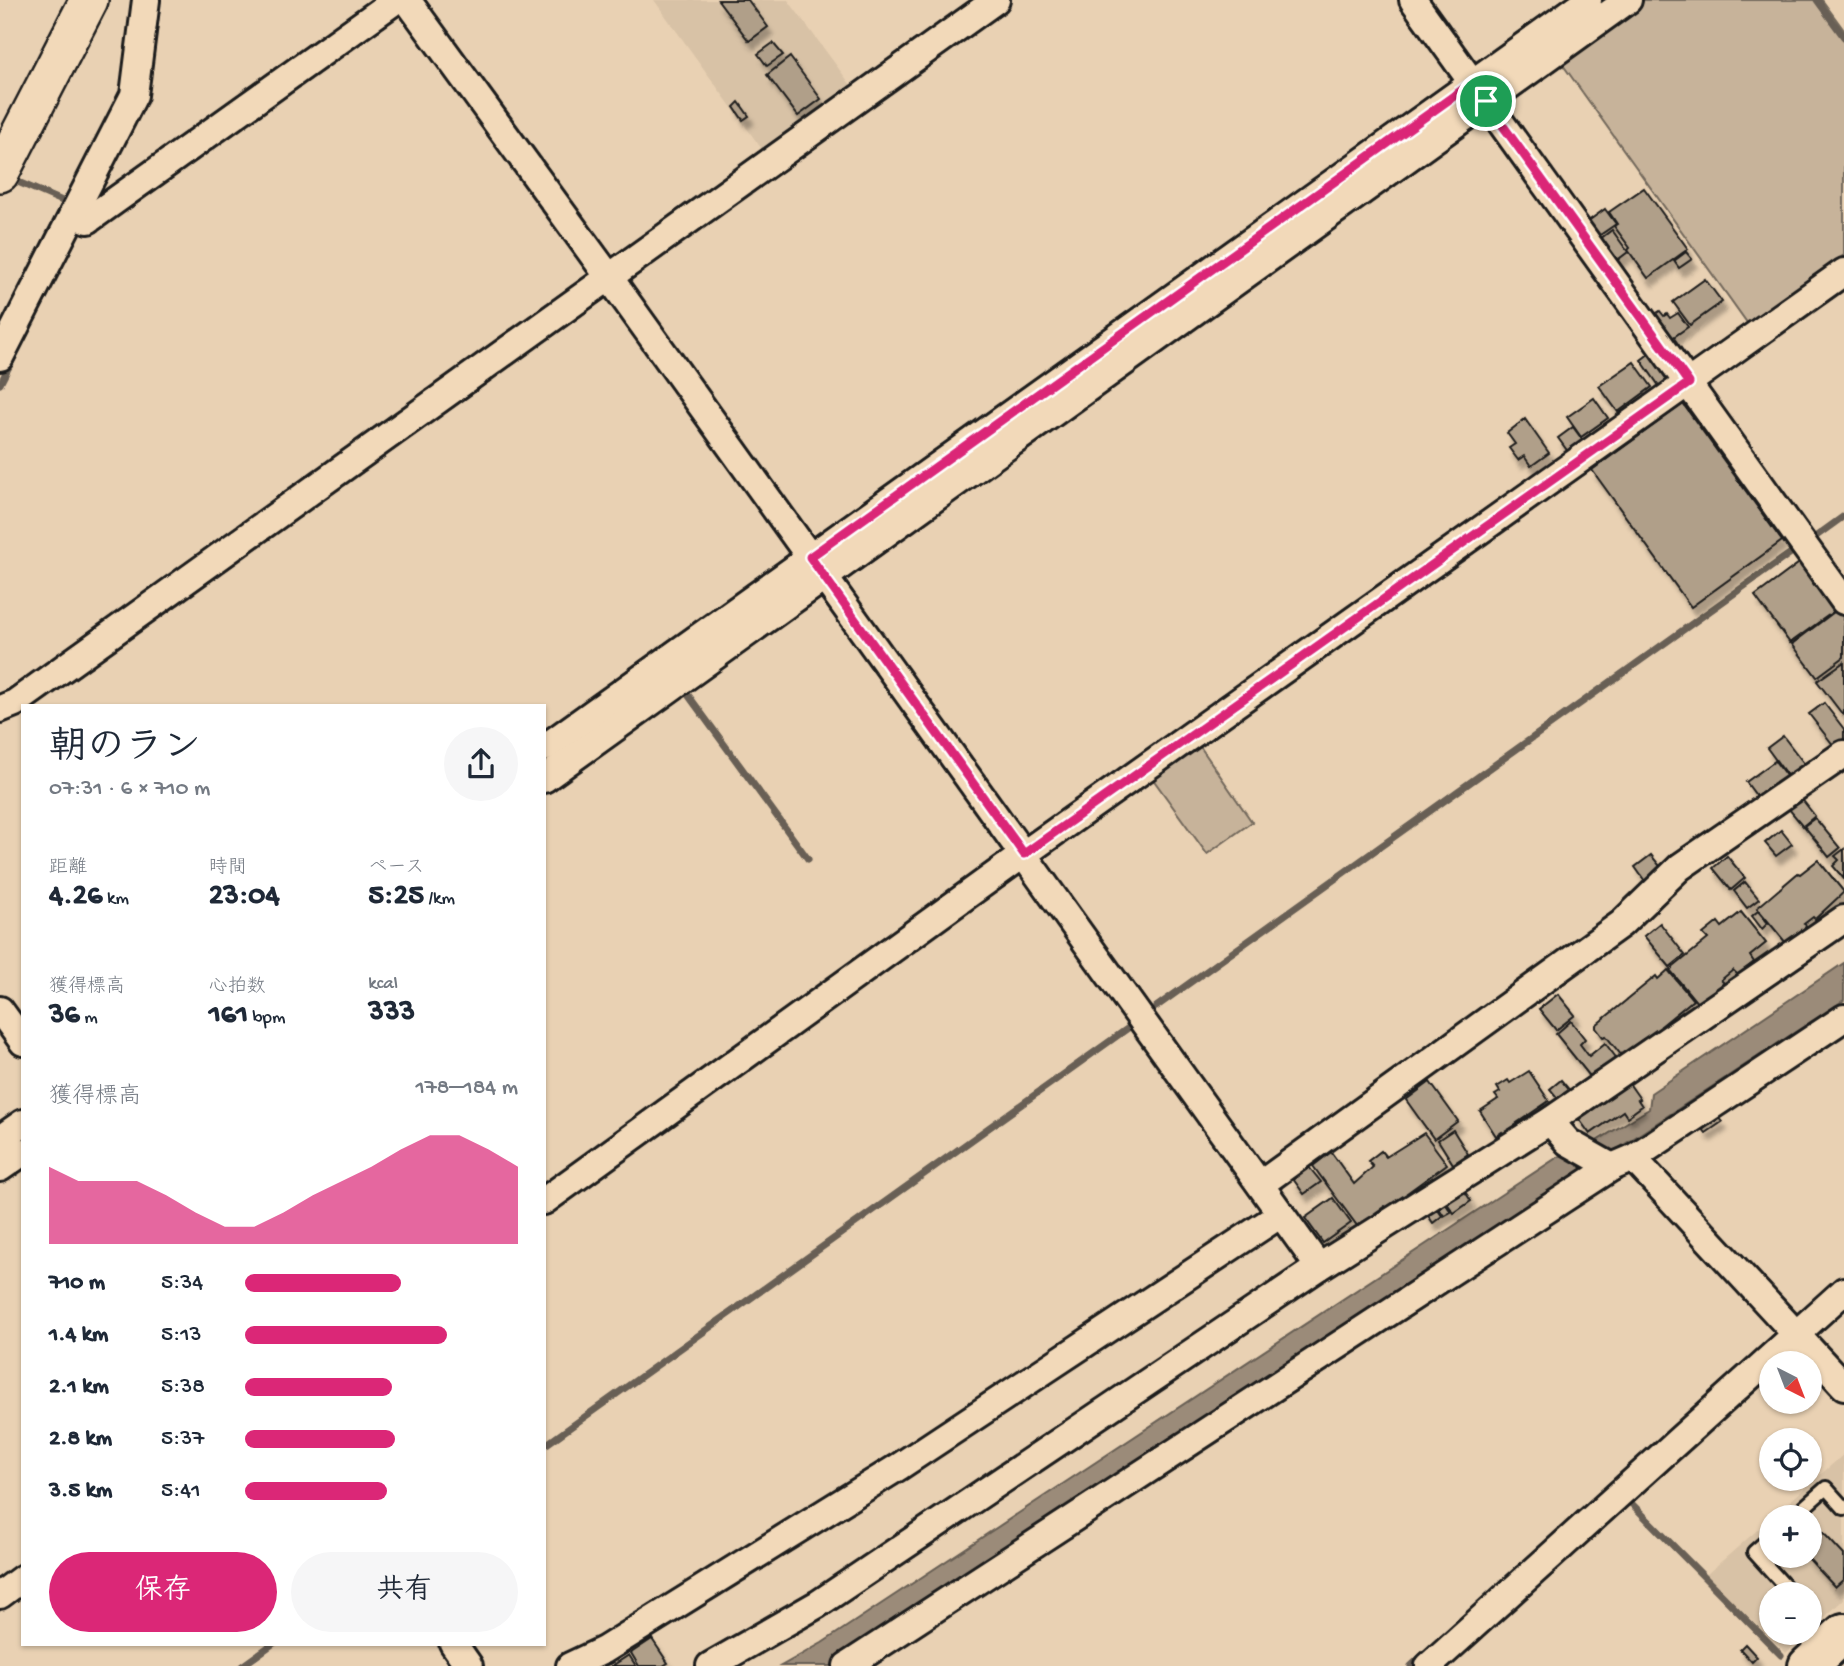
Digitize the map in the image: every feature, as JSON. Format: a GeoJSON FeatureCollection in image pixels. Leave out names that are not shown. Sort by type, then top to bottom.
{"type":"FeatureCollection","features":[{"type":"Feature","properties":{"kind":"highway"},"geometry":{"type":"LineString","coordinates":[[1809,1654],[1844,1633]]}},
{"type":"Feature","properties":{"kind":"street"},"geometry":{"type":"LineString","coordinates":[[0,173],[89,0]]}},
{"type":"Feature","properties":{"kind":"street"},"geometry":{"type":"LineString","coordinates":[[0,357],[134,95],[146,0]]}},
{"type":"Feature","properties":{"kind":"street"},"geometry":{"type":"LineString","coordinates":[[73,214],[88,220],[396,0]]}},
{"type":"Feature","properties":{"kind":"street"},"geometry":{"type":"LineString","coordinates":[[407,0],[818,567],[1319,1267]]}},
{"type":"Feature","properties":{"kind":"street"},"geometry":{"type":"LineString","coordinates":[[0,709],[15,703],[996,0]]}},
{"type":"Feature","properties":{"kind":"street"},"geometry":{"type":"LineString","coordinates":[[1412,0],[1844,601]]}},
{"type":"Feature","properties":{"kind":"street"},"geometry":{"type":"LineString","coordinates":[[1479,92],[1588,0]]}},
{"type":"Feature","properties":{"kind":"street"},"geometry":{"type":"LineString","coordinates":[[546,777],[818,567],[1479,92],[1628,0]]}},
{"type":"Feature","properties":{"kind":"street"},"geometry":{"type":"LineString","coordinates":[[546,1200],[1024,854],[1844,272]]}},
{"type":"Feature","properties":{"kind":"street"},"geometry":{"type":"LineString","coordinates":[[546,747],[818,567]]}},
{"type":"Feature","properties":{"kind":"street"},"geometry":{"type":"LineString","coordinates":[[1261,1184],[1621,924],[1679,867],[1844,754]]}},
{"type":"Feature","properties":{"kind":"street"},"geometry":{"type":"LineString","coordinates":[[709,1666],[818,1604],[1319,1267],[1550,1121],[1844,919]]}},
{"type":"Feature","properties":{"kind":"street"},"geometry":{"type":"LineString","coordinates":[[0,1010],[21,1039]]}},
{"type":"Feature","properties":{"kind":"street"},"geometry":{"type":"LineString","coordinates":[[847,1666],[1616,1162],[1844,1018]]}},
{"type":"Feature","properties":{"kind":"street"},"geometry":{"type":"LineString","coordinates":[[1550,1121],[1568,1142],[1616,1162],[1797,1334],[1844,1385]]}},
{"type":"Feature","properties":{"kind":"street"},"geometry":{"type":"LineString","coordinates":[[0,1139],[21,1124]]}},
{"type":"Feature","properties":{"kind":"street"},"geometry":{"type":"LineString","coordinates":[[0,1168],[21,1153]]}},
{"type":"Feature","properties":{"kind":"street"},"geometry":{"type":"LineString","coordinates":[[570,1666],[604,1650],[900,1466],[1282,1214]]}},
{"type":"Feature","properties":{"kind":"street"},"geometry":{"type":"LineString","coordinates":[[1429,1666],[1844,1291]]}},
{"type":"Feature","properties":{"kind":"street"},"geometry":{"type":"LineString","coordinates":[[0,1595],[21,1579]]}},
{"type":"Feature","properties":{"kind":"street"},"geometry":{"type":"LineString","coordinates":[[455,1646],[469,1666]]}},
{"type":"Feature","properties":{"kind":"lane"},"geometry":{"type":"LineString","coordinates":[[1807,1505],[1826,1488],[1844,1508]]}},
{"type":"Feature","properties":{"kind":"lane"},"geometry":{"type":"LineString","coordinates":[[1768,1568],[1781,1582]]}},
{"type":"Feature","properties":{"kind":"shaded area"},"geometry":{"type":"Polygon","coordinates":[[[654,0],[788,0],[853,88],[764,152],[654,0]]]}},
{"type":"Feature","properties":{"kind":"shaded area"},"geometry":{"type":"Polygon","coordinates":[[[1638,0],[1822,0],[1844,30],[1844,255],[1748,324],[1558,58],[1638,0]]]}},
{"type":"Feature","properties":{"kind":"shaded area"},"geometry":{"type":"Polygon","coordinates":[[[1197,742],[1252,822],[1207,854],[1150,775],[1197,742]]]}},
{"type":"Feature","properties":{"kind":"shaded area"},"geometry":{"type":"Polygon","coordinates":[[[1844,963],[1844,1000],[831,1666],[781,1666],[822,1643],[1561,1155],[1585,1148],[1649,1109],[1651,1093],[1844,963]]]}},
{"type":"Feature","properties":{"kind":"shaded area"},"geometry":{"type":"Polygon","coordinates":[[[1844,1454],[1844,1599],[1822,1620],[1822,1582],[1759,1582],[1759,1627],[1706,1575],[1759,1529],[1759,1568],[1822,1568],[1822,1505],[1786,1505],[1802,1491],[1822,1491],[1822,1473],[1844,1454]]]}},
{"type":"Feature","properties":{"kind":"shaded area"},"geometry":{"type":"Polygon","coordinates":[[[1778,1645],[1795,1645],[1786,1653],[1778,1645]]]}},
{"type":"Feature","properties":{"kind":"building"},"geometry":{"type":"Polygon","coordinates":[[[718,0],[748,0],[768,27],[749,41],[718,0]]]}},
{"type":"Feature","properties":{"kind":"building"},"geometry":{"type":"Polygon","coordinates":[[[773,43],[783,55],[767,66],[758,54],[773,43]]]}},
{"type":"Feature","properties":{"kind":"building"},"geometry":{"type":"Polygon","coordinates":[[[790,57],[821,99],[798,116],[767,75],[790,57]]]}},
{"type":"Feature","properties":{"kind":"building"},"geometry":{"type":"Polygon","coordinates":[[[739,102],[749,116],[743,120],[734,107],[739,102]]]}},
{"type":"Feature","properties":{"kind":"building"},"geometry":{"type":"Polygon","coordinates":[[[1644,188],[1688,249],[1648,278],[1628,250],[1630,248],[1614,226],[1617,224],[1609,212],[1644,188]]]}},
{"type":"Feature","properties":{"kind":"building"},"geometry":{"type":"Polygon","coordinates":[[[1605,209],[1616,224],[1597,237],[1587,222],[1605,209]]]}},
{"type":"Feature","properties":{"kind":"building"},"geometry":{"type":"Polygon","coordinates":[[[1612,230],[1628,252],[1616,261],[1600,239],[1612,230]]]}},
{"type":"Feature","properties":{"kind":"building"},"geometry":{"type":"Polygon","coordinates":[[[1686,252],[1692,259],[1679,268],[1674,261],[1686,252]]]}},
{"type":"Feature","properties":{"kind":"building"},"geometry":{"type":"Polygon","coordinates":[[[1705,279],[1722,302],[1690,325],[1673,302],[1705,279]]]}},
{"type":"Feature","properties":{"kind":"building"},"geometry":{"type":"Polygon","coordinates":[[[1660,311],[1670,318],[1678,313],[1688,327],[1672,338],[1655,314],[1660,311]]]}},
{"type":"Feature","properties":{"kind":"building"},"geometry":{"type":"Polygon","coordinates":[[[1654,350],[1671,379],[1660,387],[1641,360],[1654,350]]]}},
{"type":"Feature","properties":{"kind":"building"},"geometry":{"type":"Polygon","coordinates":[[[1634,362],[1652,387],[1618,412],[1599,386],[1634,362]]]}},
{"type":"Feature","properties":{"kind":"building"},"geometry":{"type":"Polygon","coordinates":[[[1594,398],[1608,418],[1581,437],[1567,417],[1594,398]]]}},
{"type":"Feature","properties":{"kind":"building"},"geometry":{"type":"Polygon","coordinates":[[[1683,404],[1782,541],[1691,607],[1592,470],[1683,404]]]}},
{"type":"Feature","properties":{"kind":"building"},"geometry":{"type":"Polygon","coordinates":[[[1525,419],[1549,453],[1531,466],[1524,456],[1518,460],[1509,448],[1515,444],[1507,433],[1525,419]]]}},
{"type":"Feature","properties":{"kind":"building"},"geometry":{"type":"Polygon","coordinates":[[[1573,427],[1584,442],[1569,453],[1558,438],[1573,427]]]}},
{"type":"Feature","properties":{"kind":"building"},"geometry":{"type":"Polygon","coordinates":[[[1802,561],[1837,609],[1790,643],[1755,596],[1802,561]]]}},
{"type":"Feature","properties":{"kind":"building"},"geometry":{"type":"Polygon","coordinates":[[[1838,609],[1844,618],[1844,657],[1817,677],[1792,644],[1838,609]]]}},
{"type":"Feature","properties":{"kind":"building"},"geometry":{"type":"Polygon","coordinates":[[[1844,662],[1844,714],[1843,715],[1817,681],[1844,662]]]}},
{"type":"Feature","properties":{"kind":"building"},"geometry":{"type":"Polygon","coordinates":[[[1824,703],[1844,729],[1844,739],[1834,746],[1809,714],[1824,703]]]}},
{"type":"Feature","properties":{"kind":"building"},"geometry":{"type":"Polygon","coordinates":[[[1783,736],[1806,766],[1789,778],[1767,748],[1783,736]]]}},
{"type":"Feature","properties":{"kind":"building"},"geometry":{"type":"Polygon","coordinates":[[[1775,761],[1787,777],[1758,798],[1746,782],[1775,761]]]}},
{"type":"Feature","properties":{"kind":"building"},"geometry":{"type":"Polygon","coordinates":[[[1801,798],[1815,816],[1803,826],[1788,808],[1801,798]]]}},
{"type":"Feature","properties":{"kind":"building"},"geometry":{"type":"Polygon","coordinates":[[[1815,818],[1840,848],[1829,857],[1804,826],[1815,818]]]}},
{"type":"Feature","properties":{"kind":"building"},"geometry":{"type":"Polygon","coordinates":[[[1781,830],[1792,844],[1776,856],[1765,843],[1781,830]]]}},
{"type":"Feature","properties":{"kind":"building"},"geometry":{"type":"Polygon","coordinates":[[[1844,849],[1844,879],[1833,866],[1839,860],[1835,856],[1844,849]]]}},
{"type":"Feature","properties":{"kind":"building"},"geometry":{"type":"Polygon","coordinates":[[[1651,855],[1664,871],[1647,884],[1635,867],[1651,855]]]}},
{"type":"Feature","properties":{"kind":"building"},"geometry":{"type":"Polygon","coordinates":[[[1727,856],[1745,878],[1731,890],[1713,868],[1727,856]]]}},
{"type":"Feature","properties":{"kind":"building"},"geometry":{"type":"Polygon","coordinates":[[[1818,860],[1844,892],[1815,919],[1813,917],[1804,924],[1807,926],[1786,943],[1757,908],[1798,873],[1818,860]]]}},
{"type":"Feature","properties":{"kind":"building"},"geometry":{"type":"Polygon","coordinates":[[[1745,882],[1759,899],[1747,908],[1734,891],[1745,882]]]}},
{"type":"Feature","properties":{"kind":"building"},"geometry":{"type":"Polygon","coordinates":[[[1758,911],[1768,923],[1762,929],[1752,916],[1758,911]]]}},
{"type":"Feature","properties":{"kind":"building"},"geometry":{"type":"Polygon","coordinates":[[[1741,912],[1766,943],[1750,956],[1754,962],[1738,975],[1733,970],[1721,980],[1724,983],[1698,1004],[1670,970],[1708,939],[1703,934],[1718,922],[1722,927],[1741,912]]]}},
{"type":"Feature","properties":{"kind":"building"},"geometry":{"type":"Polygon","coordinates":[[[1660,923],[1685,955],[1670,967],[1644,936],[1660,923]]]}},
{"type":"Feature","properties":{"kind":"building"},"geometry":{"type":"Polygon","coordinates":[[[1668,970],[1693,1000],[1661,1026],[1663,1030],[1647,1043],[1643,1039],[1622,1056],[1606,1036],[1603,1037],[1596,1025],[1656,976],[1658,979],[1668,970]]]}},
{"type":"Feature","properties":{"kind":"building"},"geometry":{"type":"Polygon","coordinates":[[[1558,994],[1575,1015],[1556,1030],[1539,1009],[1558,994]]]}},
{"type":"Feature","properties":{"kind":"building"},"geometry":{"type":"Polygon","coordinates":[[[1571,1021],[1585,1039],[1580,1044],[1589,1056],[1605,1043],[1618,1060],[1593,1080],[1556,1034],[1571,1021]]]}},
{"type":"Feature","properties":{"kind":"building"},"geometry":{"type":"Polygon","coordinates":[[[1529,1071],[1549,1101],[1504,1135],[1502,1132],[1496,1136],[1480,1111],[1498,1099],[1495,1095],[1500,1092],[1497,1087],[1508,1080],[1510,1083],[1529,1071]]]}},
{"type":"Feature","properties":{"kind":"building"},"geometry":{"type":"Polygon","coordinates":[[[1626,1079],[1642,1106],[1627,1117],[1623,1111],[1590,1134],[1576,1115],[1626,1079]]]}},
{"type":"Feature","properties":{"kind":"building"},"geometry":{"type":"Polygon","coordinates":[[[1561,1080],[1571,1092],[1560,1101],[1550,1089],[1561,1080]]]}},
{"type":"Feature","properties":{"kind":"building"},"geometry":{"type":"Polygon","coordinates":[[[1430,1082],[1458,1121],[1434,1139],[1406,1100],[1430,1082]]]}},
{"type":"Feature","properties":{"kind":"building"},"geometry":{"type":"Polygon","coordinates":[[[1718,1117],[1722,1122],[1706,1133],[1702,1128],[1718,1117]]]}},
{"type":"Feature","properties":{"kind":"building"},"geometry":{"type":"Polygon","coordinates":[[[1453,1130],[1468,1154],[1453,1164],[1438,1140],[1453,1130]]]}},
{"type":"Feature","properties":{"kind":"building"},"geometry":{"type":"Polygon","coordinates":[[[1424,1133],[1447,1164],[1407,1193],[1408,1195],[1389,1210],[1385,1206],[1375,1213],[1378,1218],[1361,1231],[1313,1166],[1331,1152],[1354,1184],[1373,1167],[1368,1161],[1381,1151],[1386,1157],[1424,1133]]]}},
{"type":"Feature","properties":{"kind":"building"},"geometry":{"type":"Polygon","coordinates":[[[1309,1167],[1321,1182],[1304,1194],[1293,1179],[1309,1167]]]}},
{"type":"Feature","properties":{"kind":"building"},"geometry":{"type":"Polygon","coordinates":[[[1462,1187],[1471,1201],[1454,1213],[1444,1199],[1462,1187]]]}},
{"type":"Feature","properties":{"kind":"building"},"geometry":{"type":"Polygon","coordinates":[[[1333,1198],[1351,1223],[1323,1243],[1305,1218],[1333,1198]]]}},
{"type":"Feature","properties":{"kind":"building"},"geometry":{"type":"Polygon","coordinates":[[[1443,1200],[1451,1212],[1444,1216],[1437,1205],[1443,1200]]]}},
{"type":"Feature","properties":{"kind":"building"},"geometry":{"type":"Polygon","coordinates":[[[1434,1204],[1442,1216],[1433,1223],[1425,1211],[1434,1204]]]}},
{"type":"Feature","properties":{"kind":"building"},"geometry":{"type":"Polygon","coordinates":[[[1822,1531],[1844,1555],[1844,1579],[1835,1587],[1817,1568],[1822,1568],[1822,1531]]]}},
{"type":"Feature","properties":{"kind":"building"},"geometry":{"type":"Polygon","coordinates":[[[652,1639],[668,1663],[663,1666],[639,1666],[631,1653],[652,1639]]]}},
{"type":"Feature","properties":{"kind":"building"},"geometry":{"type":"Polygon","coordinates":[[[1745,1644],[1757,1657],[1752,1662],[1740,1649],[1745,1644]]]}},
{"type":"Feature","properties":{"kind":"building"},"geometry":{"type":"Polygon","coordinates":[[[629,1655],[636,1666],[612,1666],[629,1655]]]}},
{"type":"Feature","properties":{"kind":"waterway"},"geometry":{"type":"LineString","coordinates":[[1817,0],[1844,37]]}},
{"type":"Feature","properties":{"kind":"waterway"},"geometry":{"type":"LineString","coordinates":[[18,182],[67,203]]}},
{"type":"Feature","properties":{"kind":"waterway"},"geometry":{"type":"LineString","coordinates":[[0,384],[14,357]]}},
{"type":"Feature","properties":{"kind":"waterway"},"geometry":{"type":"LineString","coordinates":[[1815,537],[1844,516]]}},
{"type":"Feature","properties":{"kind":"waterway"},"geometry":{"type":"LineString","coordinates":[[1156,1007],[1795,550]]}},
{"type":"Feature","properties":{"kind":"waterway"},"geometry":{"type":"LineString","coordinates":[[683,688],[808,859]]}},
{"type":"Feature","properties":{"kind":"waterway"},"geometry":{"type":"LineString","coordinates":[[546,1445],[1131,1026]]}},
{"type":"Feature","properties":{"kind":"waterway"},"geometry":{"type":"LineString","coordinates":[[1630,1502],[1781,1655]]}},
{"type":"Feature","properties":{"kind":"waterway"},"geometry":{"type":"LineString","coordinates":[[242,1666],[270,1646]]}},
{"type":"Feature","properties":{"kind":"waterway"},"geometry":{"type":"LineString","coordinates":[[1411,1666],[1424,1654]]}},
{"type":"Feature","properties":{"kind":"route"},"geometry":{"type":"LineString","coordinates":[[1472,83],[1486,101],[1689,383],[1024,854],[810,557],[1472,83]]}}]}
